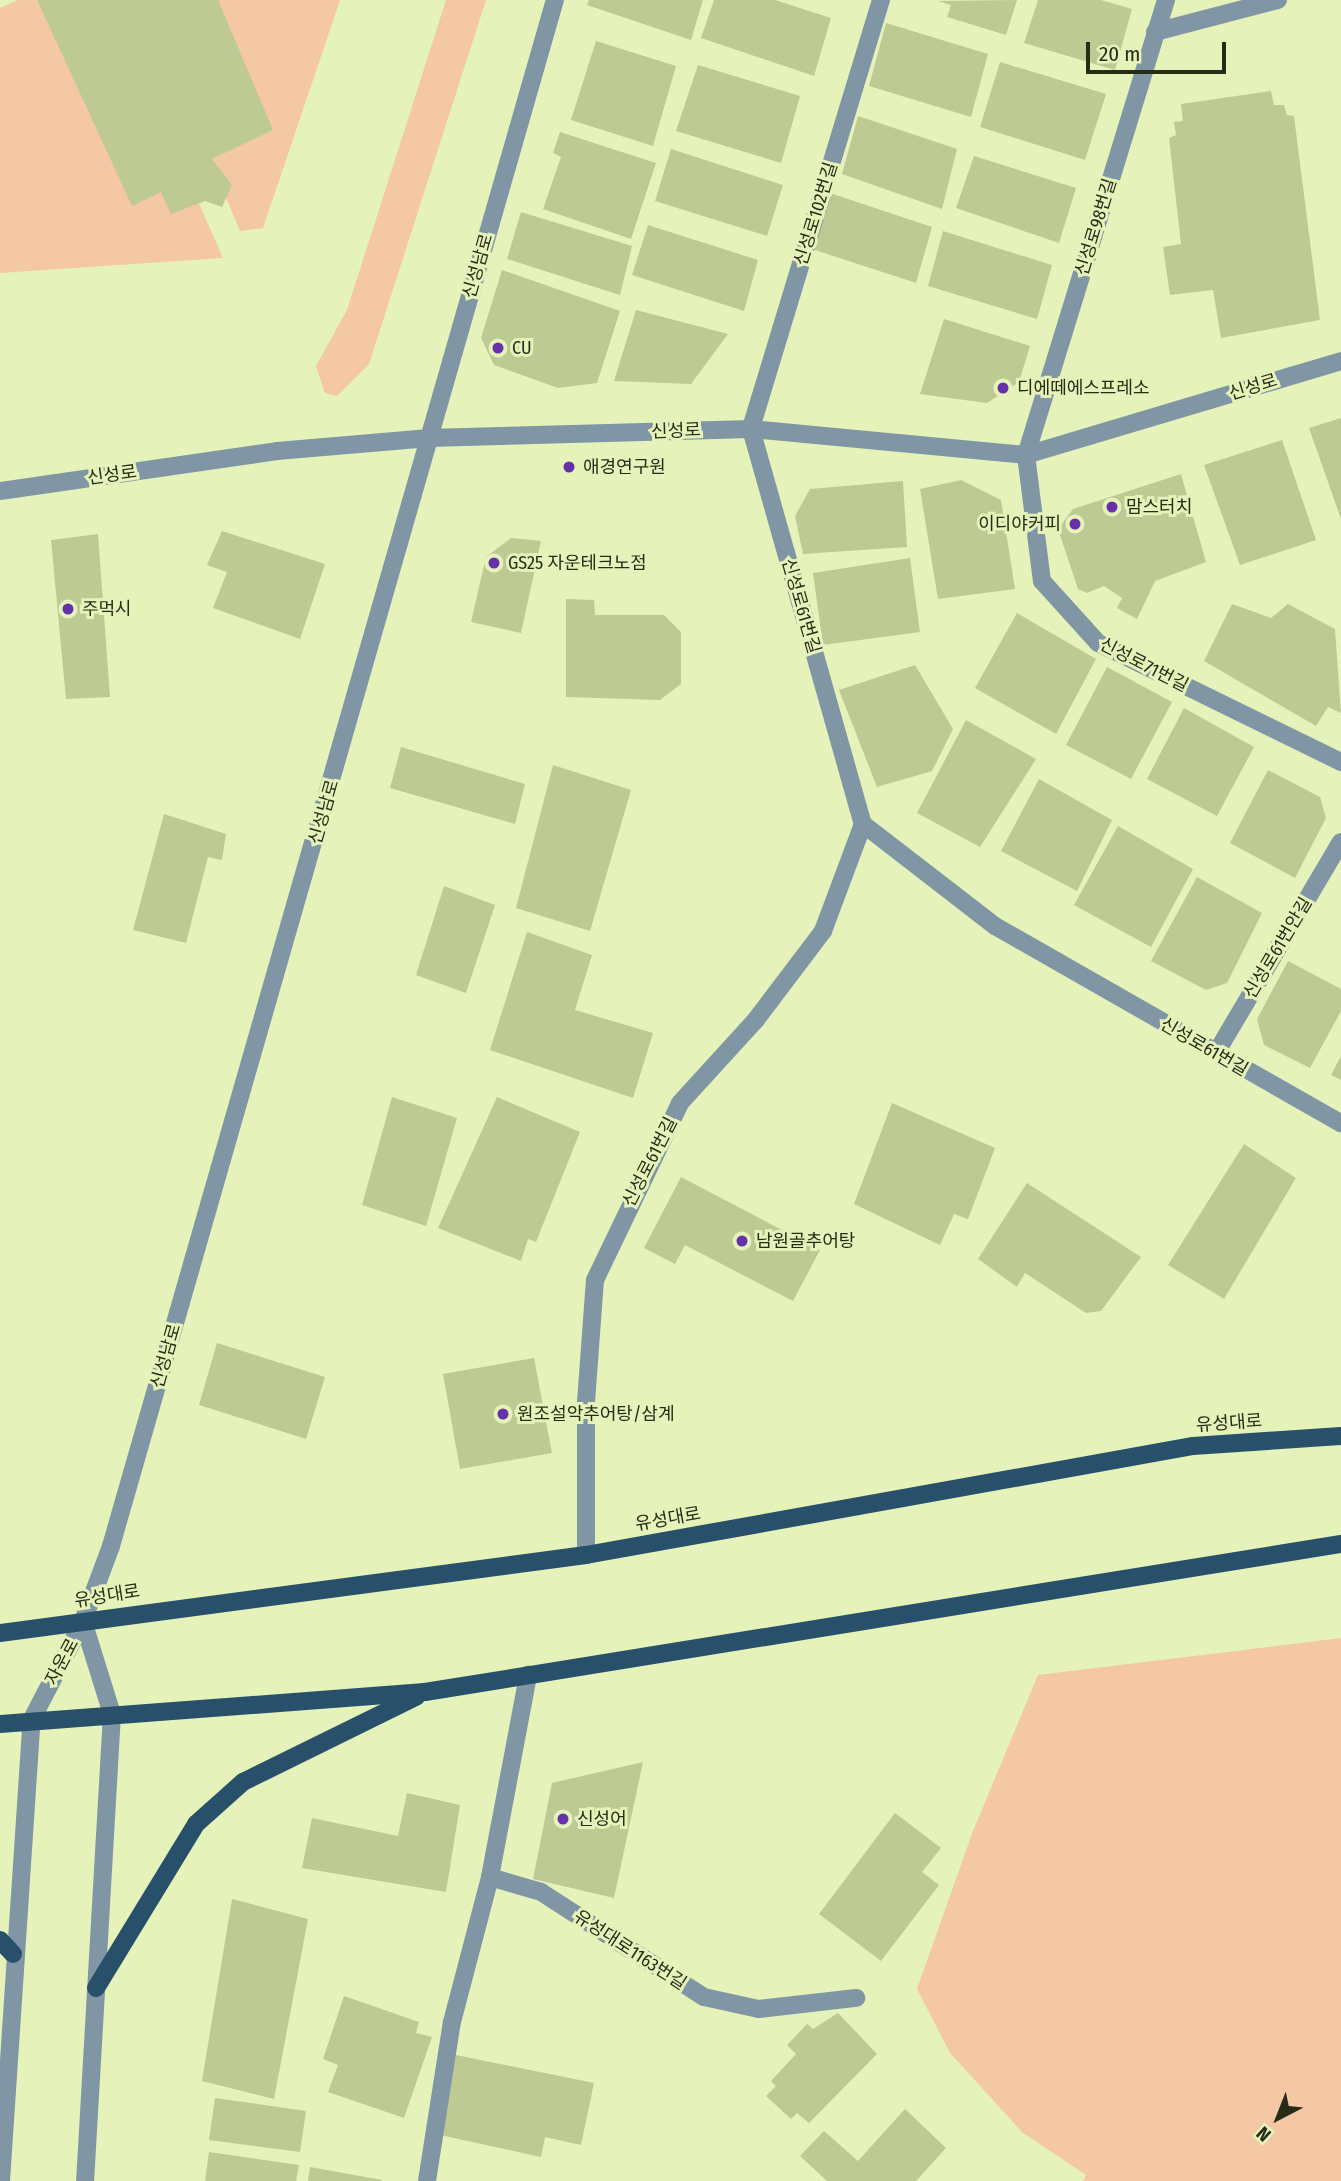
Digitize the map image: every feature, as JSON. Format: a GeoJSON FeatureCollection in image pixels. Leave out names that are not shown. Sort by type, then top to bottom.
{"type":"FeatureCollection","features":[{"type":"Feature","properties":{"kind":"main road","name":"유성대로"},"geometry":{"type":"LineString","coordinates":[[0,1633],[586,1555],[1193,1446],[1341,1436]]}},
{"type":"Feature","properties":{"kind":"main road"},"geometry":{"type":"LineString","coordinates":[[0,1724],[32,1718],[425,1692],[1341,1544]]}},
{"type":"Feature","properties":{"kind":"main road"},"geometry":{"type":"LineString","coordinates":[[96,1988],[196,1824],[243,1782],[425,1692]]}},
{"type":"Feature","properties":{"kind":"main road"},"geometry":{"type":"LineString","coordinates":[[0,1940],[13,1954]]}},
{"type":"Feature","properties":{"kind":"street","name":"신성남로"},"geometry":{"type":"LineString","coordinates":[[83,1621],[111,1546],[555,0]]}},
{"type":"Feature","properties":{"kind":"street","name":"신성로102번길"},"geometry":{"type":"LineString","coordinates":[[751,429],[881,0]]}},
{"type":"Feature","properties":{"kind":"street","name":"신성로98번길"},"geometry":{"type":"LineString","coordinates":[[1026,455],[1166,0]]}},
{"type":"Feature","properties":{"kind":"street"},"geometry":{"type":"LineString","coordinates":[[1155,33],[1279,0]]}},
{"type":"Feature","properties":{"kind":"street","name":"신성로"},"geometry":{"type":"LineString","coordinates":[[0,491],[276,451],[429,438],[751,429],[1026,455],[1341,361]]}},
{"type":"Feature","properties":{"kind":"street","name":"신성로61번길"},"geometry":{"type":"LineString","coordinates":[[586,1555],[586,1402],[595,1280],[680,1103],[755,1021],[823,931],[863,824],[751,429]]}},
{"type":"Feature","properties":{"kind":"street","name":"신성로71번길"},"geometry":{"type":"LineString","coordinates":[[1026,455],[1042,580],[1098,643],[1341,762]]}},
{"type":"Feature","properties":{"kind":"street","name":"신성로61번길"},"geometry":{"type":"LineString","coordinates":[[863,824],[995,926],[1341,1123]]}},
{"type":"Feature","properties":{"kind":"street","name":"신성로61번안길"},"geometry":{"type":"LineString","coordinates":[[1216,1053],[1341,842]]}},
{"type":"Feature","properties":{"kind":"street","name":"자운로"},"geometry":{"type":"LineString","coordinates":[[83,1621],[112,1714],[85,2181]]}},
{"type":"Feature","properties":{"kind":"street","name":"자운로"},"geometry":{"type":"LineString","coordinates":[[1,2181],[13,1954],[32,1718],[83,1621]]}},
{"type":"Feature","properties":{"kind":"street"},"geometry":{"type":"LineString","coordinates":[[427,2181],[452,2022],[490,1877],[528,1675]]}},
{"type":"Feature","properties":{"kind":"street","name":"유성대로1163번길"},"geometry":{"type":"LineString","coordinates":[[490,1877],[541,1892],[704,1997],[759,2009],[856,1998]]}},
{"type":"Feature","properties":{"kind":"shaded area"},"geometry":{"type":"Polygon","coordinates":[[[18,0],[340,0],[263,228],[240,231],[204,145],[179,158],[223,258],[0,273],[0,8],[18,0]]]}},
{"type":"Feature","properties":{"kind":"shaded area"},"geometry":{"type":"Polygon","coordinates":[[[446,0],[486,0],[369,364],[337,396],[325,393],[316,366],[347,310],[446,0]]]}},
{"type":"Feature","properties":{"kind":"shaded area"},"geometry":{"type":"Polygon","coordinates":[[[1341,1638],[1341,2181],[1083,2181],[1086,2175],[1023,2133],[950,2053],[917,1989],[973,1831],[1038,1675],[1341,1638]]]}},
{"type":"Feature","properties":{"kind":"building"},"geometry":{"type":"Polygon","coordinates":[[[37,0],[218,0],[273,130],[212,159],[232,185],[222,207],[205,201],[171,214],[161,192],[132,206],[37,0]]]}},
{"type":"Feature","properties":{"kind":"building"},"geometry":{"type":"Polygon","coordinates":[[[589,0],[703,0],[691,40],[587,5],[589,0]]]}},
{"type":"Feature","properties":{"kind":"building"},"geometry":{"type":"Polygon","coordinates":[[[714,0],[775,0],[831,18],[814,76],[701,38],[714,0]]]}},
{"type":"Feature","properties":{"kind":"building"},"geometry":{"type":"Polygon","coordinates":[[[1017,0],[1006,35],[947,17],[951,5],[938,1],[1017,0]]]}},
{"type":"Feature","properties":{"kind":"building"},"geometry":{"type":"Polygon","coordinates":[[[1038,0],[1101,0],[1132,9],[1115,70],[1024,43],[1038,0]]]}},
{"type":"Feature","properties":{"kind":"building"},"geometry":{"type":"Polygon","coordinates":[[[886,23],[988,54],[971,117],[869,86],[886,23]]]}},
{"type":"Feature","properties":{"kind":"building"},"geometry":{"type":"Polygon","coordinates":[[[596,41],[676,66],[653,146],[571,120],[596,41]]]}},
{"type":"Feature","properties":{"kind":"building"},"geometry":{"type":"Polygon","coordinates":[[[1000,62],[1106,94],[1085,160],[980,127],[1000,62]]]}},
{"type":"Feature","properties":{"kind":"building"},"geometry":{"type":"Polygon","coordinates":[[[698,65],[800,96],[781,163],[676,131],[698,65]]]}},
{"type":"Feature","properties":{"kind":"building"},"geometry":{"type":"Polygon","coordinates":[[[1271,91],[1274,105],[1284,105],[1287,115],[1294,116],[1320,320],[1221,338],[1213,290],[1170,295],[1163,247],[1181,244],[1169,138],[1176,135],[1174,122],[1183,121],[1181,104],[1271,91]]]}},
{"type":"Feature","properties":{"kind":"building"},"geometry":{"type":"Polygon","coordinates":[[[858,116],[957,149],[942,209],[842,174],[858,116]]]}},
{"type":"Feature","properties":{"kind":"building"},"geometry":{"type":"Polygon","coordinates":[[[560,132],[656,163],[631,239],[543,209],[561,157],[553,153],[560,132]]]}},
{"type":"Feature","properties":{"kind":"building"},"geometry":{"type":"Polygon","coordinates":[[[671,149],[783,185],[767,236],[655,201],[671,149]]]}},
{"type":"Feature","properties":{"kind":"building"},"geometry":{"type":"Polygon","coordinates":[[[974,156],[1076,188],[1059,243],[956,208],[974,156]]]}},
{"type":"Feature","properties":{"kind":"building"},"geometry":{"type":"Polygon","coordinates":[[[830,193],[932,227],[916,283],[812,249],[830,193]]]}},
{"type":"Feature","properties":{"kind":"building"},"geometry":{"type":"Polygon","coordinates":[[[521,212],[632,246],[620,295],[507,259],[521,212]]]}},
{"type":"Feature","properties":{"kind":"building"},"geometry":{"type":"Polygon","coordinates":[[[648,225],[758,260],[744,311],[632,275],[648,225]]]}},
{"type":"Feature","properties":{"kind":"building"},"geometry":{"type":"Polygon","coordinates":[[[943,231],[1052,265],[1037,319],[928,286],[943,231]]]}},
{"type":"Feature","properties":{"kind":"building"},"geometry":{"type":"Polygon","coordinates":[[[502,270],[620,311],[597,383],[558,388],[494,365],[481,338],[502,270]]]}},
{"type":"Feature","properties":{"kind":"building"},"geometry":{"type":"Polygon","coordinates":[[[636,310],[728,334],[691,384],[614,381],[636,310]]]}},
{"type":"Feature","properties":{"kind":"building"},"geometry":{"type":"Polygon","coordinates":[[[944,319],[1030,346],[1019,382],[987,403],[920,394],[944,319]]]}},
{"type":"Feature","properties":{"kind":"building"},"geometry":{"type":"Polygon","coordinates":[[[1341,418],[1341,519],[1309,428],[1341,418]]]}},
{"type":"Feature","properties":{"kind":"building"},"geometry":{"type":"Polygon","coordinates":[[[1282,440],[1316,540],[1240,565],[1204,465],[1282,440]]]}},
{"type":"Feature","properties":{"kind":"building"},"geometry":{"type":"Polygon","coordinates":[[[1181,474],[1206,562],[1155,581],[1137,619],[1117,608],[1122,598],[1104,586],[1087,593],[1078,589],[1058,529],[1073,509],[1181,474]]]}},
{"type":"Feature","properties":{"kind":"building"},"geometry":{"type":"Polygon","coordinates":[[[961,480],[1001,500],[1015,589],[938,599],[920,489],[961,480]]]}},
{"type":"Feature","properties":{"kind":"building"},"geometry":{"type":"Polygon","coordinates":[[[903,481],[907,547],[803,554],[795,516],[810,489],[903,481]]]}},
{"type":"Feature","properties":{"kind":"building"},"geometry":{"type":"Polygon","coordinates":[[[222,531],[325,564],[300,639],[213,608],[227,572],[207,565],[222,531]]]}},
{"type":"Feature","properties":{"kind":"building"},"geometry":{"type":"Polygon","coordinates":[[[98,534],[110,697],[66,699],[51,540],[98,534]]]}},
{"type":"Feature","properties":{"kind":"building"},"geometry":{"type":"Polygon","coordinates":[[[511,538],[541,541],[521,633],[471,622],[486,557],[511,538]]]}},
{"type":"Feature","properties":{"kind":"building"},"geometry":{"type":"Polygon","coordinates":[[[910,558],[920,632],[823,645],[813,573],[910,558]]]}},
{"type":"Feature","properties":{"kind":"building"},"geometry":{"type":"Polygon","coordinates":[[[566,599],[594,600],[595,615],[664,615],[681,632],[681,684],[660,700],[566,697],[566,599]]]}},
{"type":"Feature","properties":{"kind":"building"},"geometry":{"type":"Polygon","coordinates":[[[1232,604],[1271,618],[1288,604],[1335,629],[1341,713],[1328,707],[1316,726],[1204,661],[1232,604]]]}},
{"type":"Feature","properties":{"kind":"building"},"geometry":{"type":"Polygon","coordinates":[[[1017,613],[1096,659],[1056,734],[975,688],[1017,613]]]}},
{"type":"Feature","properties":{"kind":"building"},"geometry":{"type":"Polygon","coordinates":[[[915,665],[953,729],[932,771],[877,787],[839,690],[915,665]]]}},
{"type":"Feature","properties":{"kind":"building"},"geometry":{"type":"Polygon","coordinates":[[[1107,667],[1172,702],[1131,779],[1066,745],[1107,667]]]}},
{"type":"Feature","properties":{"kind":"building"},"geometry":{"type":"Polygon","coordinates":[[[1184,708],[1254,747],[1217,816],[1147,779],[1184,708]]]}},
{"type":"Feature","properties":{"kind":"building"},"geometry":{"type":"Polygon","coordinates":[[[966,720],[1036,759],[980,847],[917,813],[966,720]]]}},
{"type":"Feature","properties":{"kind":"building"},"geometry":{"type":"Polygon","coordinates":[[[401,747],[525,784],[515,824],[390,788],[401,747]]]}},
{"type":"Feature","properties":{"kind":"building"},"geometry":{"type":"Polygon","coordinates":[[[553,765],[631,790],[590,931],[516,908],[553,765]]]}},
{"type":"Feature","properties":{"kind":"building"},"geometry":{"type":"Polygon","coordinates":[[[1268,770],[1320,797],[1326,818],[1295,878],[1230,843],[1268,770]]]}},
{"type":"Feature","properties":{"kind":"building"},"geometry":{"type":"Polygon","coordinates":[[[1039,779],[1112,820],[1077,891],[1001,851],[1039,779]]]}},
{"type":"Feature","properties":{"kind":"building"},"geometry":{"type":"Polygon","coordinates":[[[164,814],[226,834],[222,860],[208,857],[186,943],[133,930],[164,814]]]}},
{"type":"Feature","properties":{"kind":"building"},"geometry":{"type":"Polygon","coordinates":[[[1118,826],[1193,869],[1151,947],[1074,905],[1118,826]]]}},
{"type":"Feature","properties":{"kind":"building"},"geometry":{"type":"Polygon","coordinates":[[[1197,877],[1262,913],[1227,983],[1206,990],[1151,961],[1197,877]]]}},
{"type":"Feature","properties":{"kind":"building"},"geometry":{"type":"Polygon","coordinates":[[[444,886],[495,905],[466,993],[416,975],[444,886]]]}},
{"type":"Feature","properties":{"kind":"building"},"geometry":{"type":"Polygon","coordinates":[[[527,932],[592,955],[575,1010],[653,1033],[633,1098],[490,1050],[527,932]]]}},
{"type":"Feature","properties":{"kind":"building"},"geometry":{"type":"Polygon","coordinates":[[[1288,961],[1341,989],[1341,1011],[1310,1068],[1264,1045],[1257,1019],[1288,961]]]}},
{"type":"Feature","properties":{"kind":"building"},"geometry":{"type":"Polygon","coordinates":[[[1341,1056],[1341,1080],[1331,1075],[1341,1056]]]}},
{"type":"Feature","properties":{"kind":"building"},"geometry":{"type":"Polygon","coordinates":[[[392,1097],[457,1118],[426,1226],[362,1205],[392,1097]]]}},
{"type":"Feature","properties":{"kind":"building"},"geometry":{"type":"Polygon","coordinates":[[[497,1097],[580,1132],[536,1242],[528,1239],[521,1261],[438,1228],[497,1097]]]}},
{"type":"Feature","properties":{"kind":"building"},"geometry":{"type":"Polygon","coordinates":[[[892,1103],[995,1148],[968,1219],[954,1214],[940,1245],[854,1204],[892,1103]]]}},
{"type":"Feature","properties":{"kind":"building"},"geometry":{"type":"Polygon","coordinates":[[[1244,1144],[1296,1178],[1224,1299],[1168,1265],[1244,1144]]]}},
{"type":"Feature","properties":{"kind":"building"},"geometry":{"type":"Polygon","coordinates":[[[681,1177],[820,1250],[793,1301],[685,1245],[675,1264],[644,1248],[681,1177]]]}},
{"type":"Feature","properties":{"kind":"building"},"geometry":{"type":"Polygon","coordinates":[[[1027,1183],[1141,1257],[1101,1311],[1086,1313],[1025,1273],[1017,1287],[978,1259],[1027,1183]]]}},
{"type":"Feature","properties":{"kind":"building"},"geometry":{"type":"Polygon","coordinates":[[[217,1343],[325,1377],[306,1439],[199,1405],[217,1343]]]}},
{"type":"Feature","properties":{"kind":"building"},"geometry":{"type":"Polygon","coordinates":[[[534,1358],[552,1453],[460,1469],[443,1374],[534,1358]]]}},
{"type":"Feature","properties":{"kind":"building"},"geometry":{"type":"Polygon","coordinates":[[[643,1762],[614,1898],[533,1879],[552,1783],[643,1762]]]}},
{"type":"Feature","properties":{"kind":"building"},"geometry":{"type":"Polygon","coordinates":[[[407,1793],[460,1805],[446,1892],[302,1868],[312,1818],[398,1836],[407,1793]]]}},
{"type":"Feature","properties":{"kind":"building"},"geometry":{"type":"Polygon","coordinates":[[[895,1813],[941,1848],[922,1872],[939,1885],[881,1961],[819,1914],[895,1813]]]}},
{"type":"Feature","properties":{"kind":"building"},"geometry":{"type":"Polygon","coordinates":[[[232,1899],[308,1919],[274,2099],[202,2081],[232,1899]]]}},
{"type":"Feature","properties":{"kind":"building"},"geometry":{"type":"Polygon","coordinates":[[[344,1996],[419,2022],[416,2033],[432,2037],[404,2118],[328,2092],[338,2065],[323,2059],[344,1996]]]}},
{"type":"Feature","properties":{"kind":"building"},"geometry":{"type":"Polygon","coordinates":[[[838,2013],[877,2054],[809,2123],[797,2113],[791,2119],[766,2096],[776,2086],[771,2081],[796,2054],[787,2045],[807,2024],[813,2029],[838,2013]]]}},
{"type":"Feature","properties":{"kind":"building"},"geometry":{"type":"Polygon","coordinates":[[[456,2055],[594,2083],[581,2145],[545,2137],[541,2157],[440,2135],[456,2055]]]}},
{"type":"Feature","properties":{"kind":"building"},"geometry":{"type":"Polygon","coordinates":[[[215,2098],[306,2111],[300,2152],[209,2140],[215,2098]]]}},
{"type":"Feature","properties":{"kind":"building"},"geometry":{"type":"Polygon","coordinates":[[[905,2109],[946,2148],[916,2181],[827,2181],[800,2156],[824,2131],[858,2161],[905,2109]]]}},
{"type":"Feature","properties":{"kind":"building"},"geometry":{"type":"Polygon","coordinates":[[[209,2152],[299,2165],[296,2181],[205,2181],[209,2152]]]}},
{"type":"Feature","properties":{"kind":"building"},"geometry":{"type":"Polygon","coordinates":[[[310,2167],[382,2180],[382,2181],[308,2181],[310,2167]]]}},
{"type":"Feature","properties":{"kind":"place","name":"CU"},"geometry":{"type":"Point","coordinates":[498,348]}},
{"type":"Feature","properties":{"kind":"place","name":"디에떼에스프레소"},"geometry":{"type":"Point","coordinates":[1003,388]}},
{"type":"Feature","properties":{"kind":"place","name":"애경연구원"},"geometry":{"type":"Point","coordinates":[569,467]}},
{"type":"Feature","properties":{"kind":"place","name":"맘스터치"},"geometry":{"type":"Point","coordinates":[1112,507]}},
{"type":"Feature","properties":{"kind":"place","name":"이디야커피"},"geometry":{"type":"Point","coordinates":[1075,524]}},
{"type":"Feature","properties":{"kind":"place","name":"GS25 자운테크노점"},"geometry":{"type":"Point","coordinates":[494,563]}},
{"type":"Feature","properties":{"kind":"place","name":"주먹시"},"geometry":{"type":"Point","coordinates":[68,609]}},
{"type":"Feature","properties":{"kind":"place","name":"남원골추어탕"},"geometry":{"type":"Point","coordinates":[742,1241]}},
{"type":"Feature","properties":{"kind":"place","name":"원조설악추어탕/삼계"},"geometry":{"type":"Point","coordinates":[503,1414]}},
{"type":"Feature","properties":{"kind":"place","name":"신성어"},"geometry":{"type":"Point","coordinates":[563,1819]}}]}
